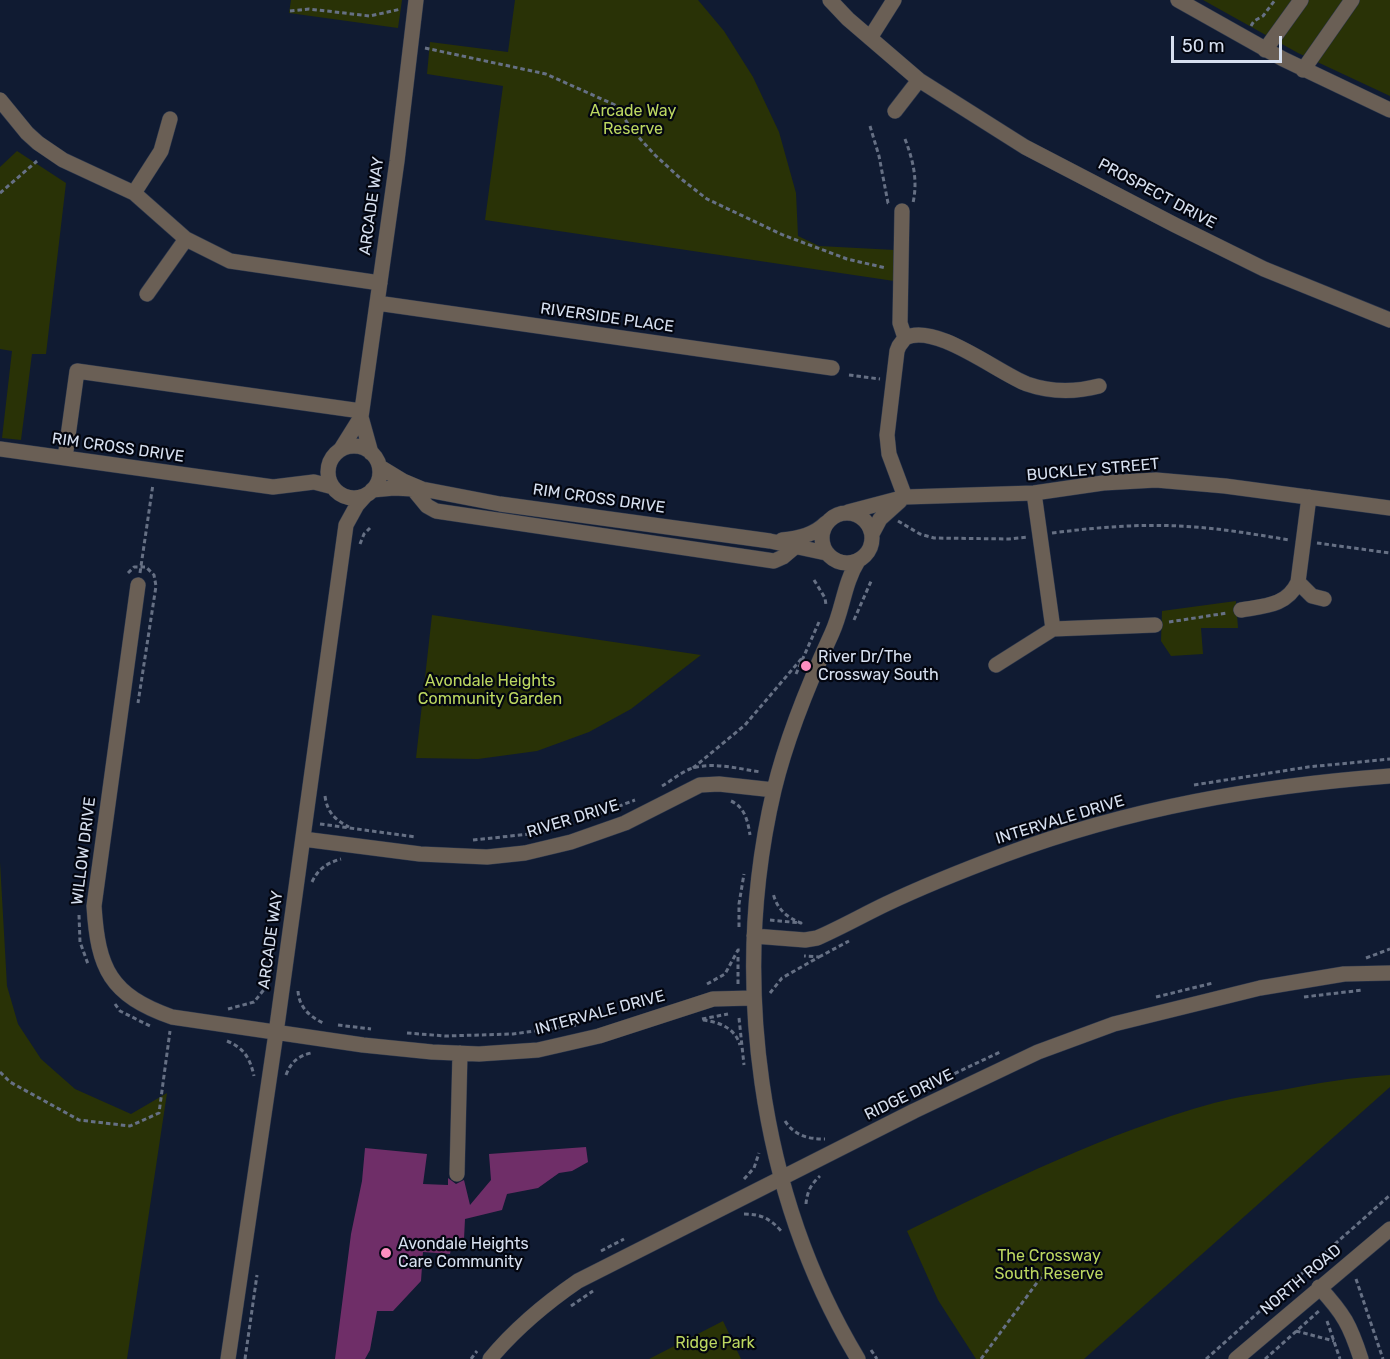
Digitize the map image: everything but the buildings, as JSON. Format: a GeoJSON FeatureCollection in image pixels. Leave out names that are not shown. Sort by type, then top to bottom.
{"type":"FeatureCollection","features":[{"type":"Feature","properties":{"kind":"street","name":"PROSPECT DRIVE"},"geometry":{"type":"LineString","coordinates":[[830,0],[848,19],[919,80],[1025,147],[1264,269],[1390,320]]}},
{"type":"Feature","properties":{"kind":"street"},"geometry":{"type":"LineString","coordinates":[[870,38],[894,0]]}},
{"type":"Feature","properties":{"kind":"street"},"geometry":{"type":"LineString","coordinates":[[1178,0],[1265,50],[1390,110]]}},
{"type":"Feature","properties":{"kind":"street"},"geometry":{"type":"LineString","coordinates":[[1265,50],[1301,0]]}},
{"type":"Feature","properties":{"kind":"street"},"geometry":{"type":"LineString","coordinates":[[1304,69],[1352,0]]}},
{"type":"Feature","properties":{"kind":"street","name":"ARCADE WAY"},"geometry":{"type":"LineString","coordinates":[[371,453],[361,414],[397,161],[410,4]]}},
{"type":"Feature","properties":{"kind":"street"},"geometry":{"type":"LineString","coordinates":[[895,111],[919,80]]}},
{"type":"Feature","properties":{"kind":"street"},"geometry":{"type":"LineString","coordinates":[[0,100],[38,143],[63,160],[134,193],[186,239],[230,261],[380,283]]}},
{"type":"Feature","properties":{"kind":"street"},"geometry":{"type":"LineString","coordinates":[[134,193],[161,151],[170,119]]}},
{"type":"Feature","properties":{"kind":"street"},"geometry":{"type":"LineString","coordinates":[[902,211],[900,323],[906,338]]}},
{"type":"Feature","properties":{"kind":"street"},"geometry":{"type":"LineString","coordinates":[[147,294],[186,239]]}},
{"type":"Feature","properties":{"kind":"street","name":"RIVERSIDE PLACE"},"geometry":{"type":"LineString","coordinates":[[377,303],[832,368]]}},
{"type":"Feature","properties":{"kind":"street"},"geometry":{"type":"LineString","coordinates":[[858,1359],[819,1284],[795,1225],[780,1178],[746,998],[754,944],[763,919],[761,869],[767,789],[840,614],[847,582],[858,561],[870,550],[872,534],[884,514],[905,497],[889,454],[887,435],[899,346],[909,336],[926,336],[955,344],[1018,379],[1041,387],[1065,391],[1100,386]]}},
{"type":"Feature","properties":{"kind":"street"},"geometry":{"type":"LineString","coordinates":[[65,459],[77,371],[361,414]]}},
{"type":"Feature","properties":{"kind":"street","name":"ARCADE WAY"},"geometry":{"type":"LineString","coordinates":[[336,455],[361,414]]}},
{"type":"Feature","properties":{"kind":"street"},"geometry":{"type":"LineString","coordinates":[[357,446],[371,453],[380,467],[377,483],[369,493],[352,498],[335,490],[328,474],[336,455],[357,446]]}},
{"type":"Feature","properties":{"kind":"street","name":"RIM CROSS DRIVE"},"geometry":{"type":"LineString","coordinates":[[0,450],[273,487],[302,482],[319,482],[335,490]]}},
{"type":"Feature","properties":{"kind":"street","name":"RIM CROSS DRIVE"},"geometry":{"type":"LineString","coordinates":[[302,482],[336,455]]}},
{"type":"Feature","properties":{"kind":"street","name":"RIM CROSS DRIVE"},"geometry":{"type":"LineString","coordinates":[[380,467],[418,489]]}},
{"type":"Feature","properties":{"kind":"street","name":"BUCKLEY STREET"},"geometry":{"type":"LineString","coordinates":[[848,512],[905,497],[1034,493],[1103,483],[1156,480],[1225,486],[1390,508]]}},
{"type":"Feature","properties":{"kind":"street","name":"RIM CROSS DRIVE"},"geometry":{"type":"LineString","coordinates":[[369,493],[394,488],[418,489],[500,504],[770,541],[830,556]]}},
{"type":"Feature","properties":{"kind":"street"},"geometry":{"type":"LineString","coordinates":[[418,489],[427,506],[436,511],[500,521],[774,561],[796,546]]}},
{"type":"Feature","properties":{"kind":"street","name":"ARCADE WAY"},"geometry":{"type":"LineString","coordinates":[[335,490],[346,525]]}},
{"type":"Feature","properties":{"kind":"street","name":"ARCADE WAY"},"geometry":{"type":"LineString","coordinates":[[228,1359],[276,1033],[346,525],[357,505],[369,493]]}},
{"type":"Feature","properties":{"kind":"street"},"geometry":{"type":"LineString","coordinates":[[1034,493],[1053,629]]}},
{"type":"Feature","properties":{"kind":"street"},"geometry":{"type":"LineString","coordinates":[[1241,610],[1273,605],[1285,600],[1293,592],[1298,582],[1309,497]]}},
{"type":"Feature","properties":{"kind":"street"},"geometry":{"type":"LineString","coordinates":[[844,600],[830,556],[821,538],[826,523],[832,517],[848,512],[857,514],[864,519],[872,534]]}},
{"type":"Feature","properties":{"kind":"street","name":"RIM CROSS DRIVE"},"geometry":{"type":"LineString","coordinates":[[770,541],[810,534],[818,531],[826,523]]}},
{"type":"Feature","properties":{"kind":"street"},"geometry":{"type":"LineString","coordinates":[[830,556],[845,563],[858,561]]}},
{"type":"Feature","properties":{"kind":"street","name":"WILLOW DRIVE"},"geometry":{"type":"LineString","coordinates":[[133,580],[94,906],[100,955],[124,994],[153,1010],[169,1027],[276,1033]]}},
{"type":"Feature","properties":{"kind":"street"},"geometry":{"type":"LineString","coordinates":[[1298,582],[1312,596],[1324,599]]}},
{"type":"Feature","properties":{"kind":"street"},"geometry":{"type":"LineString","coordinates":[[996,664],[1053,629],[1155,625]]}},
{"type":"Feature","properties":{"kind":"street","name":"INTERVALE DRIVE"},"geometry":{"type":"LineString","coordinates":[[754,944],[817,938],[939,880],[1071,832],[1230,794],[1319,781],[1390,776]]}},
{"type":"Feature","properties":{"kind":"street","name":"RIVER DRIVE"},"geometry":{"type":"LineString","coordinates":[[303,838],[420,854],[487,857],[525,853],[571,842],[625,822],[700,785],[718,783],[767,789]]}},
{"type":"Feature","properties":{"kind":"street","name":"RIDGE DRIVE"},"geometry":{"type":"LineString","coordinates":[[490,1359],[540,1310],[578,1281],[780,1178],[1038,1052],[1114,1024],[1260,988],[1344,974],[1390,973]]}},
{"type":"Feature","properties":{"kind":"street","name":"INTERVALE DRIVE"},"geometry":{"type":"LineString","coordinates":[[276,1033],[363,1045],[460,1053],[538,1050],[599,1036],[713,999],[746,998]]}},
{"type":"Feature","properties":{"kind":"street"},"geometry":{"type":"LineString","coordinates":[[457,1174],[460,1053]]}},
{"type":"Feature","properties":{"kind":"street","name":"NORTH ROAD"},"geometry":{"type":"LineString","coordinates":[[1236,1359],[1390,1229]]}},
{"type":"Feature","properties":{"kind":"street"},"geometry":{"type":"LineString","coordinates":[[1319,1287],[1339,1309],[1351,1329],[1361,1359]]}},
{"type":"Feature","properties":{"kind":"path"},"geometry":{"type":"LineString","coordinates":[[1248,30],[1275,0]]}},
{"type":"Feature","properties":{"kind":"path"},"geometry":{"type":"LineString","coordinates":[[290,11],[309,9],[370,16],[410,4]]}},
{"type":"Feature","properties":{"kind":"path"},"geometry":{"type":"LineString","coordinates":[[428,48],[546,74],[615,105],[633,131],[655,155],[707,199],[783,235],[847,259],[900,271]]}},
{"type":"Feature","properties":{"kind":"path"},"geometry":{"type":"LineString","coordinates":[[870,126],[879,156],[888,203],[902,211],[912,204],[916,189],[912,159],[905,139]]}},
{"type":"Feature","properties":{"kind":"path"},"geometry":{"type":"LineString","coordinates":[[0,193],[38,161],[38,143]]}},
{"type":"Feature","properties":{"kind":"path"},"geometry":{"type":"LineString","coordinates":[[849,375],[885,379]]}},
{"type":"Feature","properties":{"kind":"path"},"geometry":{"type":"LineString","coordinates":[[133,580],[141,567],[154,471]]}},
{"type":"Feature","properties":{"kind":"path"},"geometry":{"type":"LineString","coordinates":[[884,514],[893,516],[901,525],[933,538],[1009,539],[1096,527],[1144,525],[1195,527],[1390,553]]}},
{"type":"Feature","properties":{"kind":"path"},"geometry":{"type":"LineString","coordinates":[[133,580],[134,567],[141,567],[151,571],[156,586],[138,705]]}},
{"type":"Feature","properties":{"kind":"path"},"geometry":{"type":"LineString","coordinates":[[853,622],[872,579]]}},
{"type":"Feature","properties":{"kind":"path"},"geometry":{"type":"LineString","coordinates":[[814,580],[825,598],[826,609]]}},
{"type":"Feature","properties":{"kind":"path"},"geometry":{"type":"LineString","coordinates":[[1155,625],[1241,610]]}},
{"type":"Feature","properties":{"kind":"path"},"geometry":{"type":"LineString","coordinates":[[795,677],[820,620]]}},
{"type":"Feature","properties":{"kind":"path"},"geometry":{"type":"LineString","coordinates":[[656,790],[691,769],[745,725],[804,656]]}},
{"type":"Feature","properties":{"kind":"path"},"geometry":{"type":"LineString","coordinates":[[765,765],[762,772],[767,789]]}},
{"type":"Feature","properties":{"kind":"path"},"geometry":{"type":"LineString","coordinates":[[691,769],[722,766],[762,772]]}},
{"type":"Feature","properties":{"kind":"path"},"geometry":{"type":"LineString","coordinates":[[324,795],[326,806],[331,814],[339,822],[353,828]]}},
{"type":"Feature","properties":{"kind":"path"},"geometry":{"type":"LineString","coordinates":[[724,798],[736,803],[743,811],[750,835]]}},
{"type":"Feature","properties":{"kind":"path"},"geometry":{"type":"LineString","coordinates":[[470,841],[530,834],[575,823],[637,799]]}},
{"type":"Feature","properties":{"kind":"path"},"geometry":{"type":"LineString","coordinates":[[748,842],[753,819]]}},
{"type":"Feature","properties":{"kind":"path"},"geometry":{"type":"LineString","coordinates":[[320,824],[422,838]]}},
{"type":"Feature","properties":{"kind":"path"},"geometry":{"type":"LineString","coordinates":[[312,884],[320,869],[329,863],[347,858]]}},
{"type":"Feature","properties":{"kind":"path"},"geometry":{"type":"LineString","coordinates":[[739,932],[744,871]]}},
{"type":"Feature","properties":{"kind":"path"},"geometry":{"type":"LineString","coordinates":[[739,913],[763,919],[801,923],[791,919],[778,907],[772,888],[771,898]]}},
{"type":"Feature","properties":{"kind":"path"},"geometry":{"type":"LineString","coordinates":[[80,910],[80,942],[89,966]]}},
{"type":"Feature","properties":{"kind":"path"},"geometry":{"type":"LineString","coordinates":[[742,1052],[746,998],[754,944],[763,919]]}},
{"type":"Feature","properties":{"kind":"path"},"geometry":{"type":"LineString","coordinates":[[768,985],[769,998],[771,991],[782,978],[856,937]]}},
{"type":"Feature","properties":{"kind":"path"},"geometry":{"type":"LineString","coordinates":[[738,941],[754,944]]}},
{"type":"Feature","properties":{"kind":"path"},"geometry":{"type":"LineString","coordinates":[[698,988],[725,974],[754,944]]}},
{"type":"Feature","properties":{"kind":"path"},"geometry":{"type":"LineString","coordinates":[[1362,959],[1390,949]]}},
{"type":"Feature","properties":{"kind":"path"},"geometry":{"type":"LineString","coordinates":[[795,954],[819,957]]}},
{"type":"Feature","properties":{"kind":"path"},"geometry":{"type":"LineString","coordinates":[[245,1012],[226,1010],[254,1002],[267,986]]}},
{"type":"Feature","properties":{"kind":"path"},"geometry":{"type":"LineString","coordinates":[[298,986],[298,998],[303,1007],[314,1019],[323,1023],[313,1021]]}},
{"type":"Feature","properties":{"kind":"path"},"geometry":{"type":"LineString","coordinates":[[704,987],[715,986]]}},
{"type":"Feature","properties":{"kind":"path"},"geometry":{"type":"LineString","coordinates":[[1302,998],[1368,989]]}},
{"type":"Feature","properties":{"kind":"path"},"geometry":{"type":"LineString","coordinates":[[113,1002],[120,1011],[141,1023],[158,1028]]}},
{"type":"Feature","properties":{"kind":"path"},"geometry":{"type":"LineString","coordinates":[[700,1020],[717,1022],[738,1038],[746,1074]]}},
{"type":"Feature","properties":{"kind":"path"},"geometry":{"type":"LineString","coordinates":[[334,1024],[375,1030]]}},
{"type":"Feature","properties":{"kind":"path"},"geometry":{"type":"LineString","coordinates":[[397,1032],[445,1036],[513,1034],[581,1024]]}},
{"type":"Feature","properties":{"kind":"path"},"geometry":{"type":"LineString","coordinates":[[0,1072],[10,1082],[79,1120],[130,1126],[159,1113],[169,1027]]}},
{"type":"Feature","properties":{"kind":"path"},"geometry":{"type":"LineString","coordinates":[[237,1041],[225,1040],[239,1046],[247,1054],[254,1076]]}},
{"type":"Feature","properties":{"kind":"path"},"geometry":{"type":"LineString","coordinates":[[285,1076],[295,1060],[314,1053]]}},
{"type":"Feature","properties":{"kind":"path"},"geometry":{"type":"LineString","coordinates":[[785,1129],[783,1117],[790,1128],[798,1134],[813,1139],[825,1139]]}},
{"type":"Feature","properties":{"kind":"path"},"geometry":{"type":"LineString","coordinates":[[757,1144],[760,1159]]}},
{"type":"Feature","properties":{"kind":"path"},"geometry":{"type":"LineString","coordinates":[[744,1179],[754,1168],[759,1153]]}},
{"type":"Feature","properties":{"kind":"path"},"geometry":{"type":"LineString","coordinates":[[802,1196],[806,1209],[806,1200],[813,1183],[825,1172],[808,1180]]}},
{"type":"Feature","properties":{"kind":"path"},"geometry":{"type":"LineString","coordinates":[[1206,1359],[1390,1195]]}},
{"type":"Feature","properties":{"kind":"path"},"geometry":{"type":"LineString","coordinates":[[752,1209],[742,1214],[763,1216],[771,1220],[785,1237],[781,1226]]}},
{"type":"Feature","properties":{"kind":"path"},"geometry":{"type":"LineString","coordinates":[[981,1359],[1047,1269]]}},
{"type":"Feature","properties":{"kind":"path"},"geometry":{"type":"LineString","coordinates":[[1356,1279],[1383,1359]]}},
{"type":"Feature","properties":{"kind":"path"},"geometry":{"type":"LineString","coordinates":[[564,1311],[596,1290]]}},
{"type":"Feature","properties":{"kind":"path"},"geometry":{"type":"LineString","coordinates":[[1265,1359],[1323,1307],[1340,1359]]}},
{"type":"Feature","properties":{"kind":"path"},"geometry":{"type":"LineString","coordinates":[[1296,1331],[1334,1341]]}},
{"type":"Feature","properties":{"kind":"path"},"geometry":{"type":"LineString","coordinates":[[866,1342],[877,1359]]}},
{"type":"Feature","properties":{"kind":"green space"},"geometry":{"type":"Polygon","coordinates":[[[291,0],[402,0],[398,28],[289,13],[291,0]]]}},
{"type":"Feature","properties":{"kind":"green space","name":"Arcade Way Reserve"},"geometry":{"type":"Polygon","coordinates":[[[515,0],[698,0],[724,31],[753,77],[779,132],[796,193],[798,236],[819,246],[895,250],[894,281],[485,220],[503,86],[427,74],[430,42],[508,52],[515,0]]]}},
{"type":"Feature","properties":{"kind":"green space"},"geometry":{"type":"Polygon","coordinates":[[[1203,0],[1390,0],[1390,96],[1298,53],[1203,0]]]}},
{"type":"Feature","properties":{"kind":"green space"},"geometry":{"type":"Polygon","coordinates":[[[17,151],[66,183],[46,354],[32,354],[21,440],[2,438],[12,351],[0,349],[0,167],[17,151]]]}},
{"type":"Feature","properties":{"kind":"green space"},"geometry":{"type":"Polygon","coordinates":[[[1236,601],[1238,628],[1201,628],[1203,654],[1171,656],[1161,641],[1162,611],[1236,601]]]}},
{"type":"Feature","properties":{"kind":"green space","name":"Avondale Heights Community Garden"},"geometry":{"type":"Polygon","coordinates":[[[432,615],[701,655],[631,709],[589,732],[537,751],[478,759],[416,758],[432,615]]]}},
{"type":"Feature","properties":{"kind":"green space"},"geometry":{"type":"Polygon","coordinates":[[[0,862],[7,986],[18,1024],[41,1059],[75,1089],[131,1114],[167,1093],[127,1359],[0,1359],[0,862]]]}},
{"type":"Feature","properties":{"kind":"green space","name":"The Crossway South Reserve"},"geometry":{"type":"Polygon","coordinates":[[[1390,1075],[1390,1087],[1084,1359],[976,1359],[938,1300],[907,1231],[1057,1160],[1174,1115],[1239,1097],[1363,1077],[1390,1075]]]}},
{"type":"Feature","properties":{"kind":"green space","name":"Ridge Park"},"geometry":{"type":"Polygon","coordinates":[[[723,1321],[741,1359],[649,1359],[723,1321]]]}},
{"type":"Feature","properties":{"kind":"place","name":"River Dr/The Crossway South"},"geometry":{"type":"Point","coordinates":[806,666]}},
{"type":"Feature","properties":{"kind":"place","name":"Avondale Heights Care Community"},"geometry":{"type":"Point","coordinates":[386,1253]}}]}
